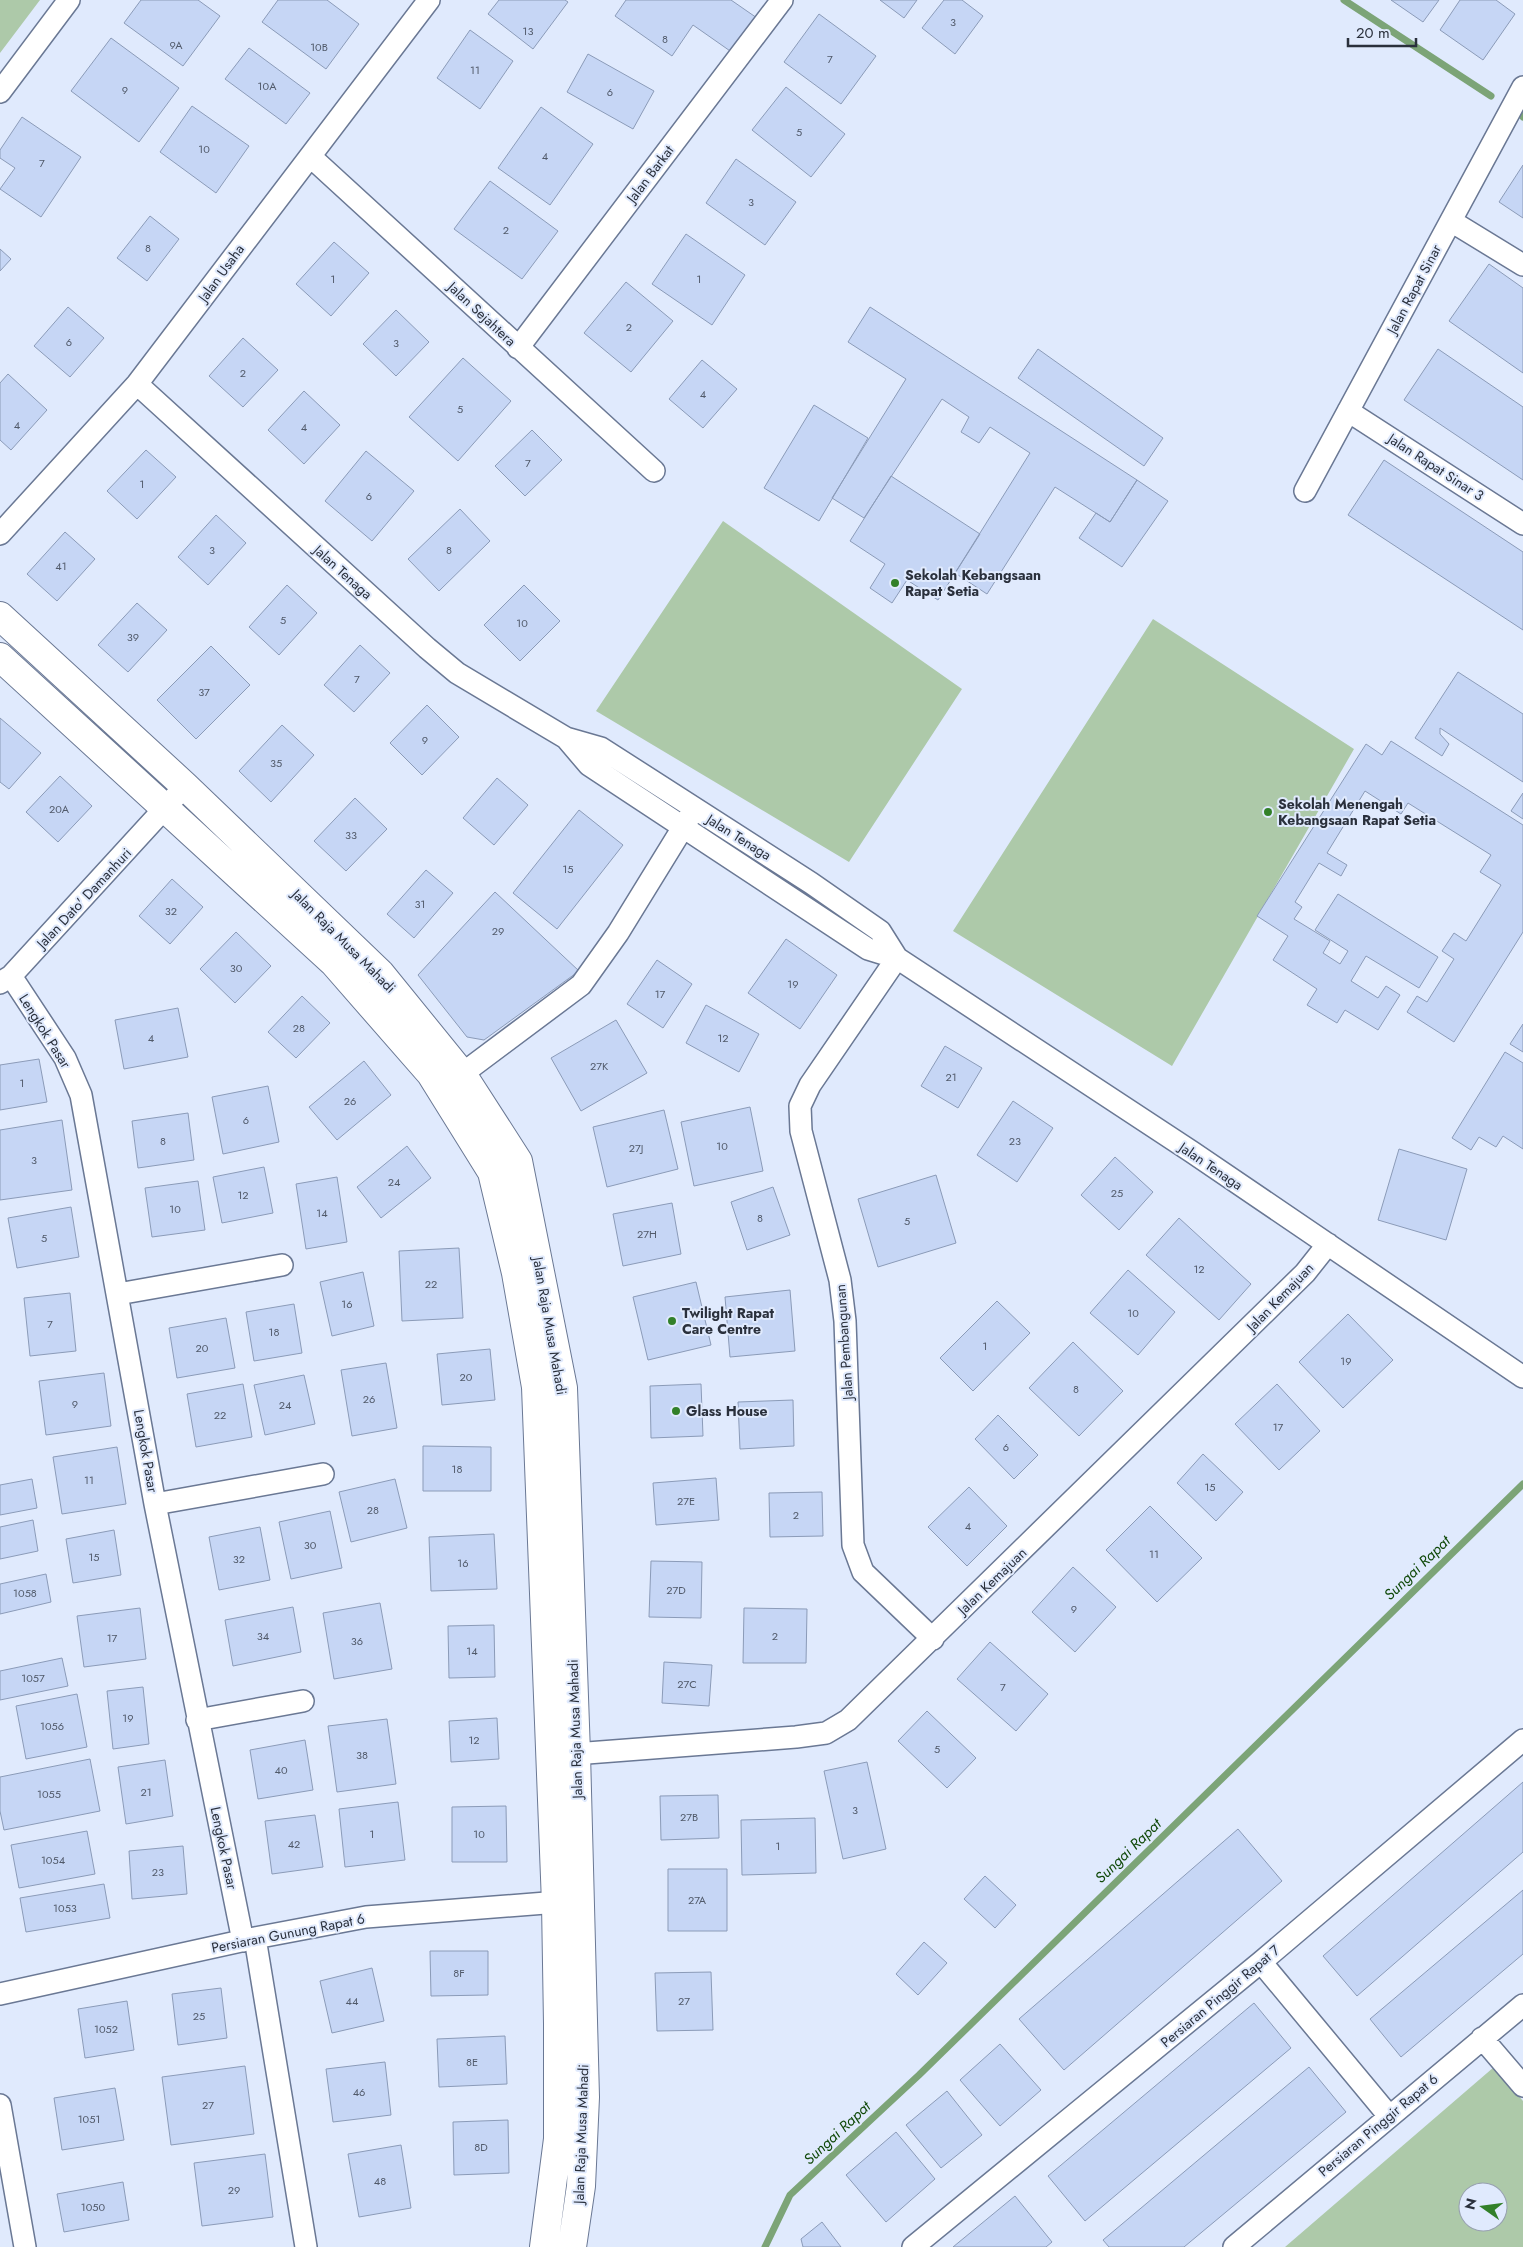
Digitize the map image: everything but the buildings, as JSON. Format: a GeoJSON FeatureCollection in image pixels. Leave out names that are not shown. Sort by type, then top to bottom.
{"type":"FeatureCollection","features":[{"type":"Feature","properties":{"kind":"main road","name":"Jalan Raja Musa Mahadi"},"geometry":{"type":"LineString","coordinates":[[0,616],[185,786],[380,972],[462,1074],[518,1161],[563,1388],[563,1755],[568,1902],[584,2097],[581,2186],[572,2247]]}},
{"type":"Feature","properties":{"kind":"main road","name":"Jalan Raja Musa Mahadi"},"geometry":{"type":"LineString","coordinates":[[0,657],[334,963],[431,1074],[492,1172],[516,1273],[536,1387],[563,1755]]}},
{"type":"Feature","properties":{"kind":"main road","name":"Jalan Raja Musa Mahadi"},"geometry":{"type":"LineString","coordinates":[[544,2247],[558,2138],[568,1902]]}},
{"type":"Feature","properties":{"kind":"street"},"geometry":{"type":"LineString","coordinates":[[0,92],[69,0]]}},
{"type":"Feature","properties":{"kind":"street","name":"Jalan Usaha"},"geometry":{"type":"LineString","coordinates":[[0,534],[137,384],[429,0]]}},
{"type":"Feature","properties":{"kind":"street","name":"Jalan Barkat"},"geometry":{"type":"LineString","coordinates":[[518,348],[782,0]]}},
{"type":"Feature","properties":{"kind":"street","name":"Jalan Rapat Sinar"},"geometry":{"type":"LineString","coordinates":[[1305,491],[1523,87]]}},
{"type":"Feature","properties":{"kind":"street","name":"Jalan Sejahtera"},"geometry":{"type":"LineString","coordinates":[[311,157],[654,471]]}},
{"type":"Feature","properties":{"kind":"street"},"geometry":{"type":"LineString","coordinates":[[1451,221],[1523,265]]}},
{"type":"Feature","properties":{"kind":"street","name":"Jalan Tenaga"},"geometry":{"type":"LineString","coordinates":[[137,384],[420,642],[457,673],[566,738],[601,748],[768,855],[880,931],[897,958]]}},
{"type":"Feature","properties":{"kind":"street","name":"Jalan Rapat Sinar 3"},"geometry":{"type":"LineString","coordinates":[[1348,410],[1523,524]]}},
{"type":"Feature","properties":{"kind":"street","name":"Jalan Tenaga"},"geometry":{"type":"LineString","coordinates":[[566,738],[589,765],[868,949],[897,958],[1328,1244],[1523,1378]]}},
{"type":"Feature","properties":{"kind":"street"},"geometry":{"type":"LineString","coordinates":[[632,793],[643,776]]}},
{"type":"Feature","properties":{"kind":"street","name":"Jalan Dato' Damanhuri"},"geometry":{"type":"LineString","coordinates":[[5,979],[165,810],[185,786]]}},
{"type":"Feature","properties":{"kind":"street"},"geometry":{"type":"LineString","coordinates":[[462,1074],[580,986],[618,933],[694,809]]}},
{"type":"Feature","properties":{"kind":"street"},"geometry":{"type":"LineString","coordinates":[[755,874],[768,855]]}},
{"type":"Feature","properties":{"kind":"street"},"geometry":{"type":"LineString","coordinates":[[798,902],[811,883]]}},
{"type":"Feature","properties":{"kind":"street","name":"Jalan Pembangunan"},"geometry":{"type":"LineString","coordinates":[[897,958],[810,1085],[800,1106],[801,1131],[840,1280],[845,1321],[853,1545],[863,1572],[933,1639]]}},
{"type":"Feature","properties":{"kind":"street","name":"Lengkok Pasar"},"geometry":{"type":"LineString","coordinates":[[5,979],[65,1058],[81,1095],[155,1504],[197,1720],[249,1940],[306,2247]]}},
{"type":"Feature","properties":{"kind":"street","name":"Jalan Kemajuan"},"geometry":{"type":"LineString","coordinates":[[563,1755],[796,1738],[826,1733],[848,1720],[933,1639],[1305,1273],[1328,1244]]}},
{"type":"Feature","properties":{"kind":"street"},"geometry":{"type":"LineString","coordinates":[[118,1294],[282,1265]]}},
{"type":"Feature","properties":{"kind":"street"},"geometry":{"type":"LineString","coordinates":[[155,1504],[323,1474]]}},
{"type":"Feature","properties":{"kind":"street"},"geometry":{"type":"LineString","coordinates":[[197,1720],[303,1701]]}},
{"type":"Feature","properties":{"kind":"street","name":"Persiaran Pinggir Rapat 7"},"geometry":{"type":"LineString","coordinates":[[913,2247],[1261,1962],[1523,1740]]}},
{"type":"Feature","properties":{"kind":"street","name":"Persiaran Gunung Rapat 6"},"geometry":{"type":"LineString","coordinates":[[0,1994],[249,1940],[366,1918],[568,1902]]}},
{"type":"Feature","properties":{"kind":"street"},"geometry":{"type":"LineString","coordinates":[[1261,1962],[1389,2116]]}},
{"type":"Feature","properties":{"kind":"street","name":"Persiaran Pinggir Rapat 6"},"geometry":{"type":"LineString","coordinates":[[1234,2247],[1523,2004]]}},
{"type":"Feature","properties":{"kind":"street"},"geometry":{"type":"LineString","coordinates":[[1482,2038],[1523,2086]]}},
{"type":"Feature","properties":{"kind":"street"},"geometry":{"type":"LineString","coordinates":[[0,2104],[25,2247]]}},
{"type":"Feature","properties":{"kind":"green space"},"geometry":{"type":"Polygon","coordinates":[[[0,0],[40,0],[0,53],[0,0]]]}},
{"type":"Feature","properties":{"kind":"green space"},"geometry":{"type":"Polygon","coordinates":[[[723,521],[962,689],[849,862],[596,711],[723,521]]]}},
{"type":"Feature","properties":{"kind":"green space"},"geometry":{"type":"Polygon","coordinates":[[[1153,619],[1354,749],[1172,1066],[953,931],[1153,619]]]}},
{"type":"Feature","properties":{"kind":"green space"},"geometry":{"type":"Polygon","coordinates":[[[1494,2067],[1523,2101],[1523,2247],[1285,2247],[1494,2067]]]}},
{"type":"Feature","properties":{"kind":"waterway"},"geometry":{"type":"LineString","coordinates":[[1344,0],[1491,96]]}},
{"type":"Feature","properties":{"kind":"waterway","name":"Sungai Rapat"},"geometry":{"type":"LineString","coordinates":[[765,2247],[790,2195],[919,2075],[1523,1484]]}},
{"type":"Feature","properties":{"kind":"place","name":"Sekolah Kebangsaan Rapat Setia"},"geometry":{"type":"Point","coordinates":[895,583]}},
{"type":"Feature","properties":{"kind":"place","name":"Sekolah Menengah Kebangsaan Rapat Setia"},"geometry":{"type":"Point","coordinates":[1268,812]}},
{"type":"Feature","properties":{"kind":"place","name":"Twilight Rapat Care Centre"},"geometry":{"type":"Point","coordinates":[672,1321]}},
{"type":"Feature","properties":{"kind":"place","name":"Glass House"},"geometry":{"type":"Point","coordinates":[676,1411]}}]}
